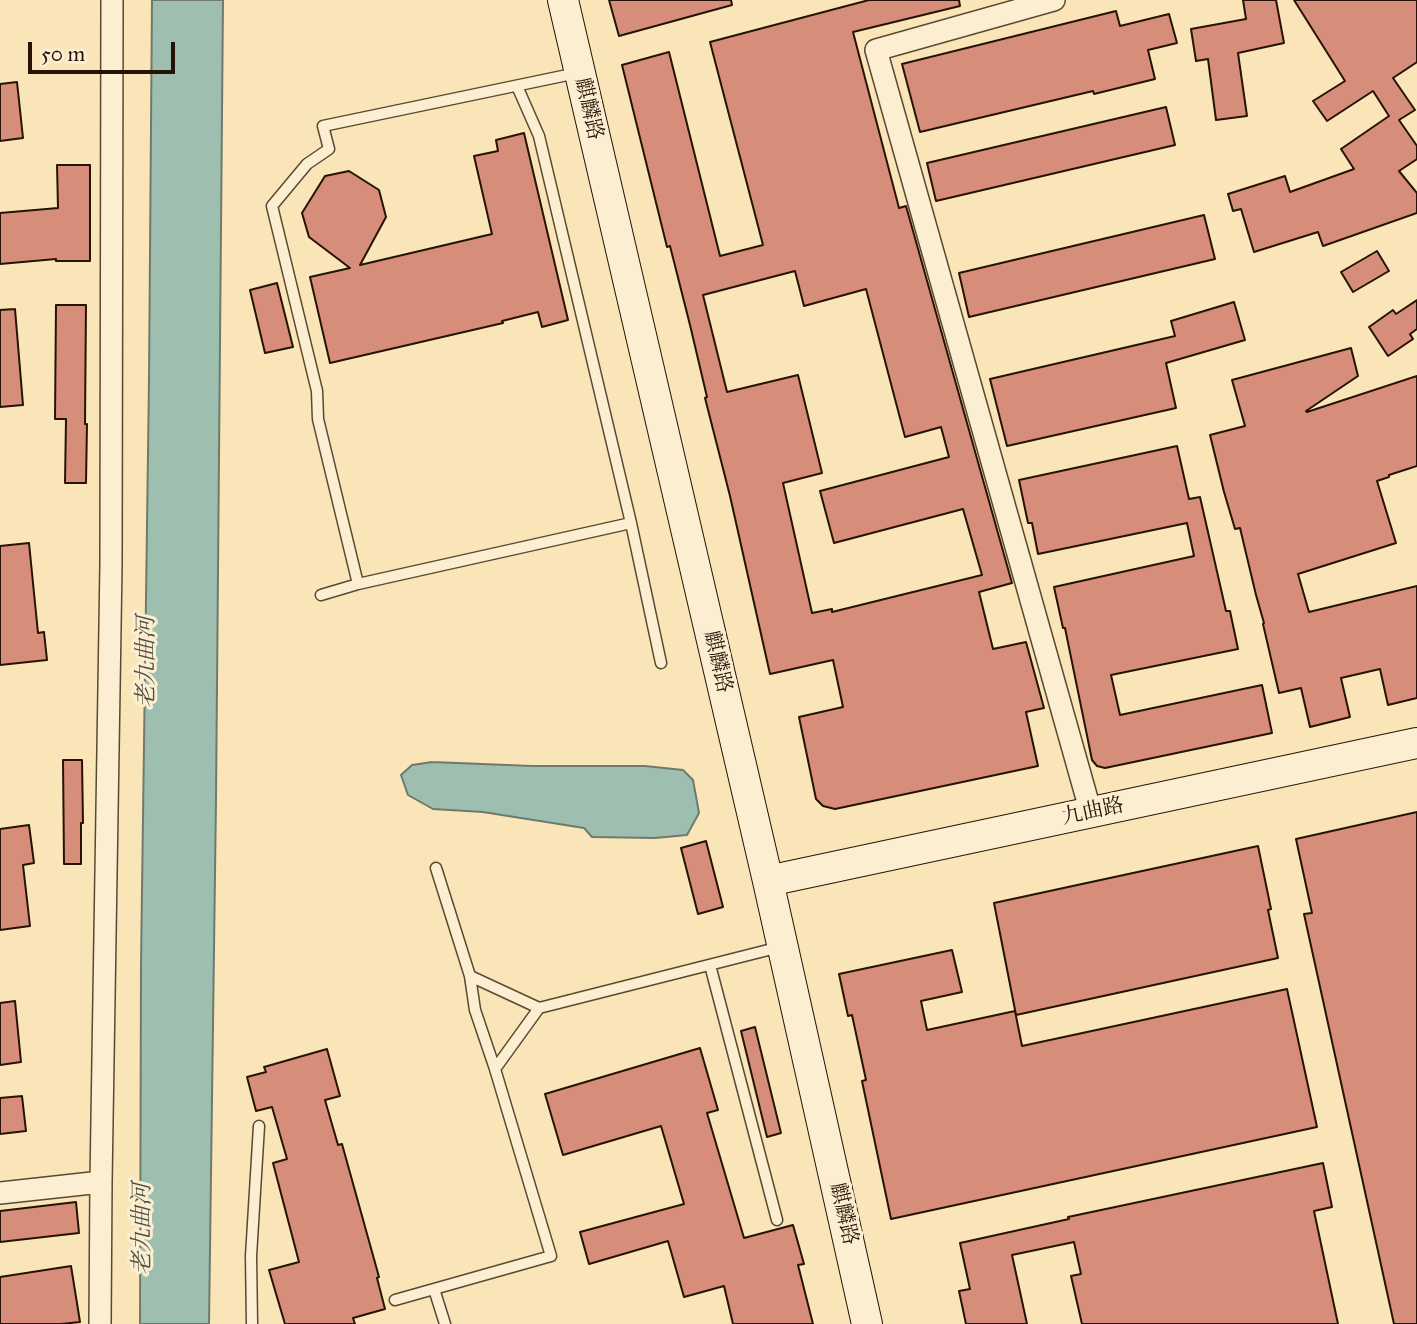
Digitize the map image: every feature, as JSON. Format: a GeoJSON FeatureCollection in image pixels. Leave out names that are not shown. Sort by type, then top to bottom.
{"type":"FeatureCollection","features":[{"type":"Feature","properties":{"kind":"street"},"geometry":{"type":"LineString","coordinates":[[100,1324],[111,564],[112,0]]}},
{"type":"Feature","properties":{"kind":"street","name":"麒麟路"},"geometry":{"type":"LineString","coordinates":[[563,0],[768,881],[867,1324]]}},
{"type":"Feature","properties":{"kind":"street"},"geometry":{"type":"LineString","coordinates":[[1054,0],[876,50],[1091,813]]}},
{"type":"Feature","properties":{"kind":"street","name":"九曲路"},"geometry":{"type":"LineString","coordinates":[[768,881],[1417,743]]}},
{"type":"Feature","properties":{"kind":"street"},"geometry":{"type":"LineString","coordinates":[[0,1193],[101,1182]]}},
{"type":"Feature","properties":{"kind":"lane"},"geometry":{"type":"LineString","coordinates":[[358,584],[318,419],[317,391],[272,206],[307,164],[329,149],[323,126],[580,73]]}},
{"type":"Feature","properties":{"kind":"lane"},"geometry":{"type":"LineString","coordinates":[[517,86],[539,136],[631,523],[661,663]]}},
{"type":"Feature","properties":{"kind":"lane"},"geometry":{"type":"LineString","coordinates":[[321,594],[631,523]]}},
{"type":"Feature","properties":{"kind":"lane"},"geometry":{"type":"LineString","coordinates":[[395,1300],[551,1256],[475,1010],[470,976],[436,868]]}},
{"type":"Feature","properties":{"kind":"lane"},"geometry":{"type":"LineString","coordinates":[[470,976],[539,1008],[783,947]]}},
{"type":"Feature","properties":{"kind":"lane"},"geometry":{"type":"LineString","coordinates":[[710,965],[777,1220]]}},
{"type":"Feature","properties":{"kind":"lane"},"geometry":{"type":"LineString","coordinates":[[495,1069],[539,1008]]}},
{"type":"Feature","properties":{"kind":"lane"},"geometry":{"type":"LineString","coordinates":[[252,1324],[251,1256],[259,1126]]}},
{"type":"Feature","properties":{"kind":"lane"},"geometry":{"type":"LineString","coordinates":[[434,1289],[445,1324]]}},
{"type":"Feature","properties":{"kind":"water","name":"老九曲河"},"geometry":{"type":"Polygon","coordinates":[[[152,0],[223,0],[209,1324],[140,1324],[141,964],[152,0]]]}},
{"type":"Feature","properties":{"kind":"water"},"geometry":{"type":"Polygon","coordinates":[[[432,762],[532,766],[645,766],[683,770],[693,780],[699,813],[687,835],[655,838],[592,837],[584,828],[483,812],[433,809],[408,795],[401,775],[412,765],[432,762]]]}},
{"type":"Feature","properties":{"kind":"building"},"geometry":{"type":"Polygon","coordinates":[[[609,0],[731,0],[732,5],[619,36],[609,0]]]}},
{"type":"Feature","properties":{"kind":"building"},"geometry":{"type":"Polygon","coordinates":[[[869,0],[959,0],[960,6],[853,32],[899,208],[906,206],[1012,583],[979,592],[993,649],[1026,642],[1044,708],[1026,712],[1038,766],[835,809],[823,806],[816,799],[799,717],[843,707],[833,660],[770,674],[690,325],[670,246],[667,247],[622,65],[669,52],[720,256],[763,245],[710,42],[869,0]],[[795,271],[703,295],[727,392],[798,375],[822,473],[783,483],[812,613],[832,609],[832,612],[982,575],[963,509],[834,543],[820,491],[949,457],[941,427],[905,437],[866,289],[804,306],[795,271]]]}},
{"type":"Feature","properties":{"kind":"building"},"geometry":{"type":"Polygon","coordinates":[[[1243,0],[1276,0],[1284,43],[1238,53],[1247,116],[1216,120],[1208,59],[1196,61],[1191,29],[1246,19],[1243,0]]]}},
{"type":"Feature","properties":{"kind":"building"},"geometry":{"type":"Polygon","coordinates":[[[1294,0],[1417,0],[1417,62],[1393,78],[1415,110],[1399,120],[1417,146],[1417,159],[1399,171],[1417,193],[1417,213],[1323,246],[1318,232],[1254,252],[1241,209],[1233,211],[1228,194],[1285,176],[1290,192],[1354,169],[1341,149],[1389,116],[1373,91],[1327,121],[1313,101],[1345,81],[1294,0]]]}},
{"type":"Feature","properties":{"kind":"building"},"geometry":{"type":"Polygon","coordinates":[[[1116,11],[1120,26],[1169,14],[1177,43],[1148,50],[1155,79],[920,132],[902,64],[1116,11]]]}},
{"type":"Feature","properties":{"kind":"building"},"geometry":{"type":"Polygon","coordinates":[[[17,82],[23,138],[0,141],[0,84],[17,82]]]}},
{"type":"Feature","properties":{"kind":"building"},"geometry":{"type":"Polygon","coordinates":[[[1166,107],[1175,145],[936,201],[927,163],[1166,107]]]}},
{"type":"Feature","properties":{"kind":"building"},"geometry":{"type":"Polygon","coordinates":[[[524,133],[568,320],[542,327],[538,312],[502,321],[503,323],[330,363],[310,277],[350,268],[309,237],[302,213],[325,176],[349,171],[379,190],[386,217],[360,265],[492,234],[474,156],[498,151],[496,140],[524,133]]]}},
{"type":"Feature","properties":{"kind":"building"},"geometry":{"type":"Polygon","coordinates":[[[57,165],[90,165],[90,261],[56,259],[0,264],[0,213],[58,208],[57,165]]]}},
{"type":"Feature","properties":{"kind":"building"},"geometry":{"type":"Polygon","coordinates":[[[1204,215],[1215,259],[969,317],[959,273],[1204,215]]]}},
{"type":"Feature","properties":{"kind":"building"},"geometry":{"type":"Polygon","coordinates":[[[1377,251],[1389,271],[1353,292],[1341,272],[1377,251]]]}},
{"type":"Feature","properties":{"kind":"building"},"geometry":{"type":"Polygon","coordinates":[[[277,283],[293,347],[265,353],[250,290],[277,283]]]}},
{"type":"Feature","properties":{"kind":"building"},"geometry":{"type":"Polygon","coordinates":[[[1417,300],[1417,329],[1410,334],[1413,339],[1388,356],[1369,327],[1393,310],[1396,314],[1417,300]]]}},
{"type":"Feature","properties":{"kind":"building"},"geometry":{"type":"Polygon","coordinates":[[[1234,302],[1245,340],[1166,363],[1176,408],[1007,446],[990,379],[1175,336],[1171,321],[1234,302]]]}},
{"type":"Feature","properties":{"kind":"building"},"geometry":{"type":"Polygon","coordinates":[[[56,305],[86,305],[86,483],[65,483],[66,419],[55,419],[56,305]]]}},
{"type":"Feature","properties":{"kind":"building"},"geometry":{"type":"Polygon","coordinates":[[[15,309],[23,405],[0,407],[0,310],[15,309]]]}},
{"type":"Feature","properties":{"kind":"building"},"geometry":{"type":"Polygon","coordinates":[[[1351,348],[1358,376],[1306,411],[1417,376],[1417,466],[1377,481],[1396,543],[1298,574],[1309,612],[1417,586],[1417,698],[1388,705],[1380,669],[1341,678],[1350,717],[1310,727],[1301,688],[1279,693],[1240,528],[1235,529],[1210,435],[1245,426],[1232,380],[1351,348]]]}},
{"type":"Feature","properties":{"kind":"building"},"geometry":{"type":"Polygon","coordinates":[[[1177,446],[1189,499],[1200,497],[1226,611],[1230,611],[1238,649],[1111,675],[1120,715],[1262,685],[1272,733],[1105,768],[1097,766],[1092,760],[1054,587],[1194,556],[1187,523],[1038,554],[1019,480],[1177,446]]]}},
{"type":"Feature","properties":{"kind":"building"},"geometry":{"type":"Polygon","coordinates":[[[29,543],[38,633],[44,632],[47,660],[0,665],[0,546],[29,543]]]}},
{"type":"Feature","properties":{"kind":"building"},"geometry":{"type":"Polygon","coordinates":[[[63,760],[82,760],[81,864],[64,864],[63,760]]]}},
{"type":"Feature","properties":{"kind":"building"},"geometry":{"type":"Polygon","coordinates":[[[1417,812],[1417,1324],[1394,1324],[1304,914],[1312,913],[1296,839],[1417,812]]]}},
{"type":"Feature","properties":{"kind":"building"},"geometry":{"type":"Polygon","coordinates":[[[29,825],[34,863],[23,865],[30,926],[0,930],[0,829],[29,825]]]}},
{"type":"Feature","properties":{"kind":"building"},"geometry":{"type":"Polygon","coordinates":[[[706,841],[723,907],[698,914],[681,848],[706,841]]]}},
{"type":"Feature","properties":{"kind":"building"},"geometry":{"type":"Polygon","coordinates":[[[1258,846],[1278,958],[1016,1015],[994,903],[1258,846]]]}},
{"type":"Feature","properties":{"kind":"building"},"geometry":{"type":"Polygon","coordinates":[[[952,950],[962,992],[921,1001],[927,1030],[1015,1011],[1022,1046],[1287,989],[1317,1127],[891,1219],[862,1081],[866,1080],[852,1015],[848,1016],[839,974],[952,950]]]}},
{"type":"Feature","properties":{"kind":"building"},"geometry":{"type":"Polygon","coordinates":[[[15,1001],[21,1062],[0,1065],[0,1003],[15,1001]]]}},
{"type":"Feature","properties":{"kind":"building"},"geometry":{"type":"Polygon","coordinates":[[[755,1027],[781,1133],[767,1137],[741,1031],[755,1027]]]}},
{"type":"Feature","properties":{"kind":"building"},"geometry":{"type":"Polygon","coordinates":[[[700,1048],[718,1110],[707,1113],[744,1238],[793,1225],[804,1264],[798,1265],[813,1324],[733,1324],[724,1286],[684,1297],[668,1241],[589,1264],[580,1232],[684,1204],[661,1126],[563,1155],[545,1094],[700,1048]]]}},
{"type":"Feature","properties":{"kind":"building"},"geometry":{"type":"Polygon","coordinates":[[[327,1049],[340,1096],[325,1100],[338,1145],[342,1144],[379,1277],[377,1278],[385,1309],[353,1318],[355,1324],[285,1324],[269,1270],[299,1262],[273,1163],[287,1159],[272,1107],[256,1111],[247,1077],[266,1072],[264,1067],[327,1049]]]}},
{"type":"Feature","properties":{"kind":"building"},"geometry":{"type":"Polygon","coordinates":[[[22,1096],[26,1131],[0,1134],[0,1098],[22,1096]]]}},
{"type":"Feature","properties":{"kind":"building"},"geometry":{"type":"Polygon","coordinates":[[[1323,1163],[1332,1207],[1314,1211],[1338,1324],[1082,1324],[1071,1276],[1081,1274],[1074,1242],[1012,1255],[1027,1324],[966,1324],[959,1291],[970,1289],[960,1243],[1069,1219],[1068,1217],[1323,1163]]]}},
{"type":"Feature","properties":{"kind":"building"},"geometry":{"type":"Polygon","coordinates":[[[76,1202],[79,1233],[0,1242],[0,1211],[76,1202]]]}},
{"type":"Feature","properties":{"kind":"building"},"geometry":{"type":"Polygon","coordinates":[[[71,1266],[80,1322],[0,1324],[0,1277],[71,1266]]]}}]}
